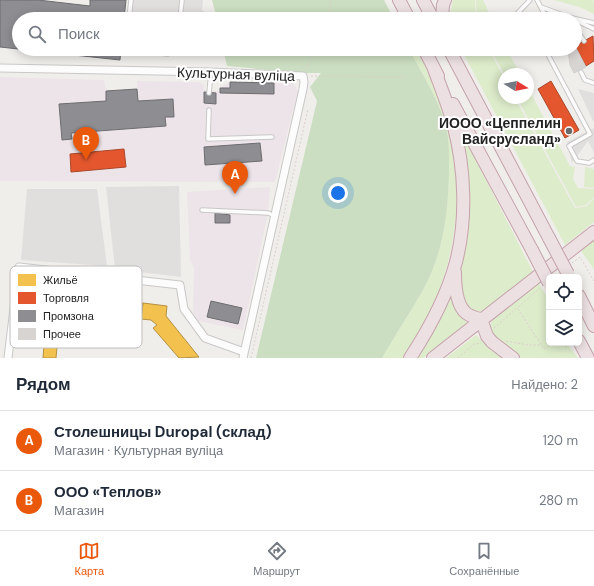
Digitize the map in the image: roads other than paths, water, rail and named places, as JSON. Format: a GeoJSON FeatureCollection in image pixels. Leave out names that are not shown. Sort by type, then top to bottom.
{"type":"FeatureCollection","features":[{"type":"Feature","properties":{"kind":"highway"},"geometry":{"type":"LineString","coordinates":[[399,0],[405,12]]}},
{"type":"Feature","properties":{"kind":"highway"},"geometry":{"type":"LineString","coordinates":[[423,0],[429,12]]}},
{"type":"Feature","properties":{"kind":"highway"},"geometry":{"type":"LineString","coordinates":[[442,12],[445,0]]}},
{"type":"Feature","properties":{"kind":"highway"},"geometry":{"type":"LineString","coordinates":[[428,56],[532,250],[546,284]]}},
{"type":"Feature","properties":{"kind":"highway"},"geometry":{"type":"LineString","coordinates":[[453,56],[549,238],[569,272]]}},
{"type":"Feature","properties":{"kind":"highway"},"geometry":{"type":"LineString","coordinates":[[434,69],[454,126],[461,165],[463,189],[462,214],[455,279],[460,306],[465,312],[481,319],[487,336],[496,346],[513,358]]}},
{"type":"Feature","properties":{"kind":"highway"},"geometry":{"type":"LineString","coordinates":[[433,358],[594,232]]}},
{"type":"Feature","properties":{"kind":"highway"},"geometry":{"type":"LineString","coordinates":[[410,358],[429,327],[441,302],[456,262]]}},
{"type":"Feature","properties":{"kind":"highway"},"geometry":{"type":"LineString","coordinates":[[582,302],[594,326]]}},
{"type":"Feature","properties":{"kind":"highway"},"geometry":{"type":"LineString","coordinates":[[582,346],[588,358]]}},
{"type":"Feature","properties":{"kind":"street","name":"Культурная вуліца"},"geometry":{"type":"LineString","coordinates":[[0,68],[211,72],[303,76],[303,90],[243,355]]}},
{"type":"Feature","properties":{"kind":"street"},"geometry":{"type":"LineString","coordinates":[[142,281],[180,285],[184,309],[205,338],[243,355]]}},
{"type":"Feature","properties":{"kind":"street"},"geometry":{"type":"LineString","coordinates":[[8,358],[10,341]]}},
{"type":"Feature","properties":{"kind":"lane"},"geometry":{"type":"LineString","coordinates":[[131,12],[132,0]]}},
{"type":"Feature","properties":{"kind":"lane"},"geometry":{"type":"LineString","coordinates":[[181,12],[182,0]]}},
{"type":"Feature","properties":{"kind":"lane"},"geometry":{"type":"LineString","coordinates":[[519,12],[530,0]]}},
{"type":"Feature","properties":{"kind":"lane"},"geometry":{"type":"LineString","coordinates":[[537,0],[544,12]]}},
{"type":"Feature","properties":{"kind":"lane"},"geometry":{"type":"LineString","coordinates":[[541,7],[554,12]]}},
{"type":"Feature","properties":{"kind":"lane"},"geometry":{"type":"LineString","coordinates":[[582,20],[594,22]]}},
{"type":"Feature","properties":{"kind":"lane"},"geometry":{"type":"LineString","coordinates":[[582,24],[594,29]]}},
{"type":"Feature","properties":{"kind":"lane"},"geometry":{"type":"LineString","coordinates":[[549,56],[590,134],[569,146],[577,161],[589,163],[594,160]]}},
{"type":"Feature","properties":{"kind":"lane"},"geometry":{"type":"LineString","coordinates":[[210,93],[211,72]]}},
{"type":"Feature","properties":{"kind":"lane"},"geometry":{"type":"LineString","coordinates":[[581,72],[585,80],[594,83]]}},
{"type":"Feature","properties":{"kind":"lane"},"geometry":{"type":"LineString","coordinates":[[209,110],[208,139],[272,137]]}},
{"type":"Feature","properties":{"kind":"lane"},"geometry":{"type":"LineString","coordinates":[[202,210],[268,213],[275,216]]}},
{"type":"Feature","properties":{"kind":"place","name":"ИООО «Цеппелин Вайсрусланд»"},"geometry":{"type":"Point","coordinates":[569,131]}},
{"type":"Feature","properties":{"kind":"place","name":"ООО «Теплов»"},"geometry":{"type":"Point","coordinates":[86,160]}},
{"type":"Feature","properties":{"kind":"place","name":"Столешницы Duropal (склад)"},"geometry":{"type":"Point","coordinates":[235,194]}}]}
